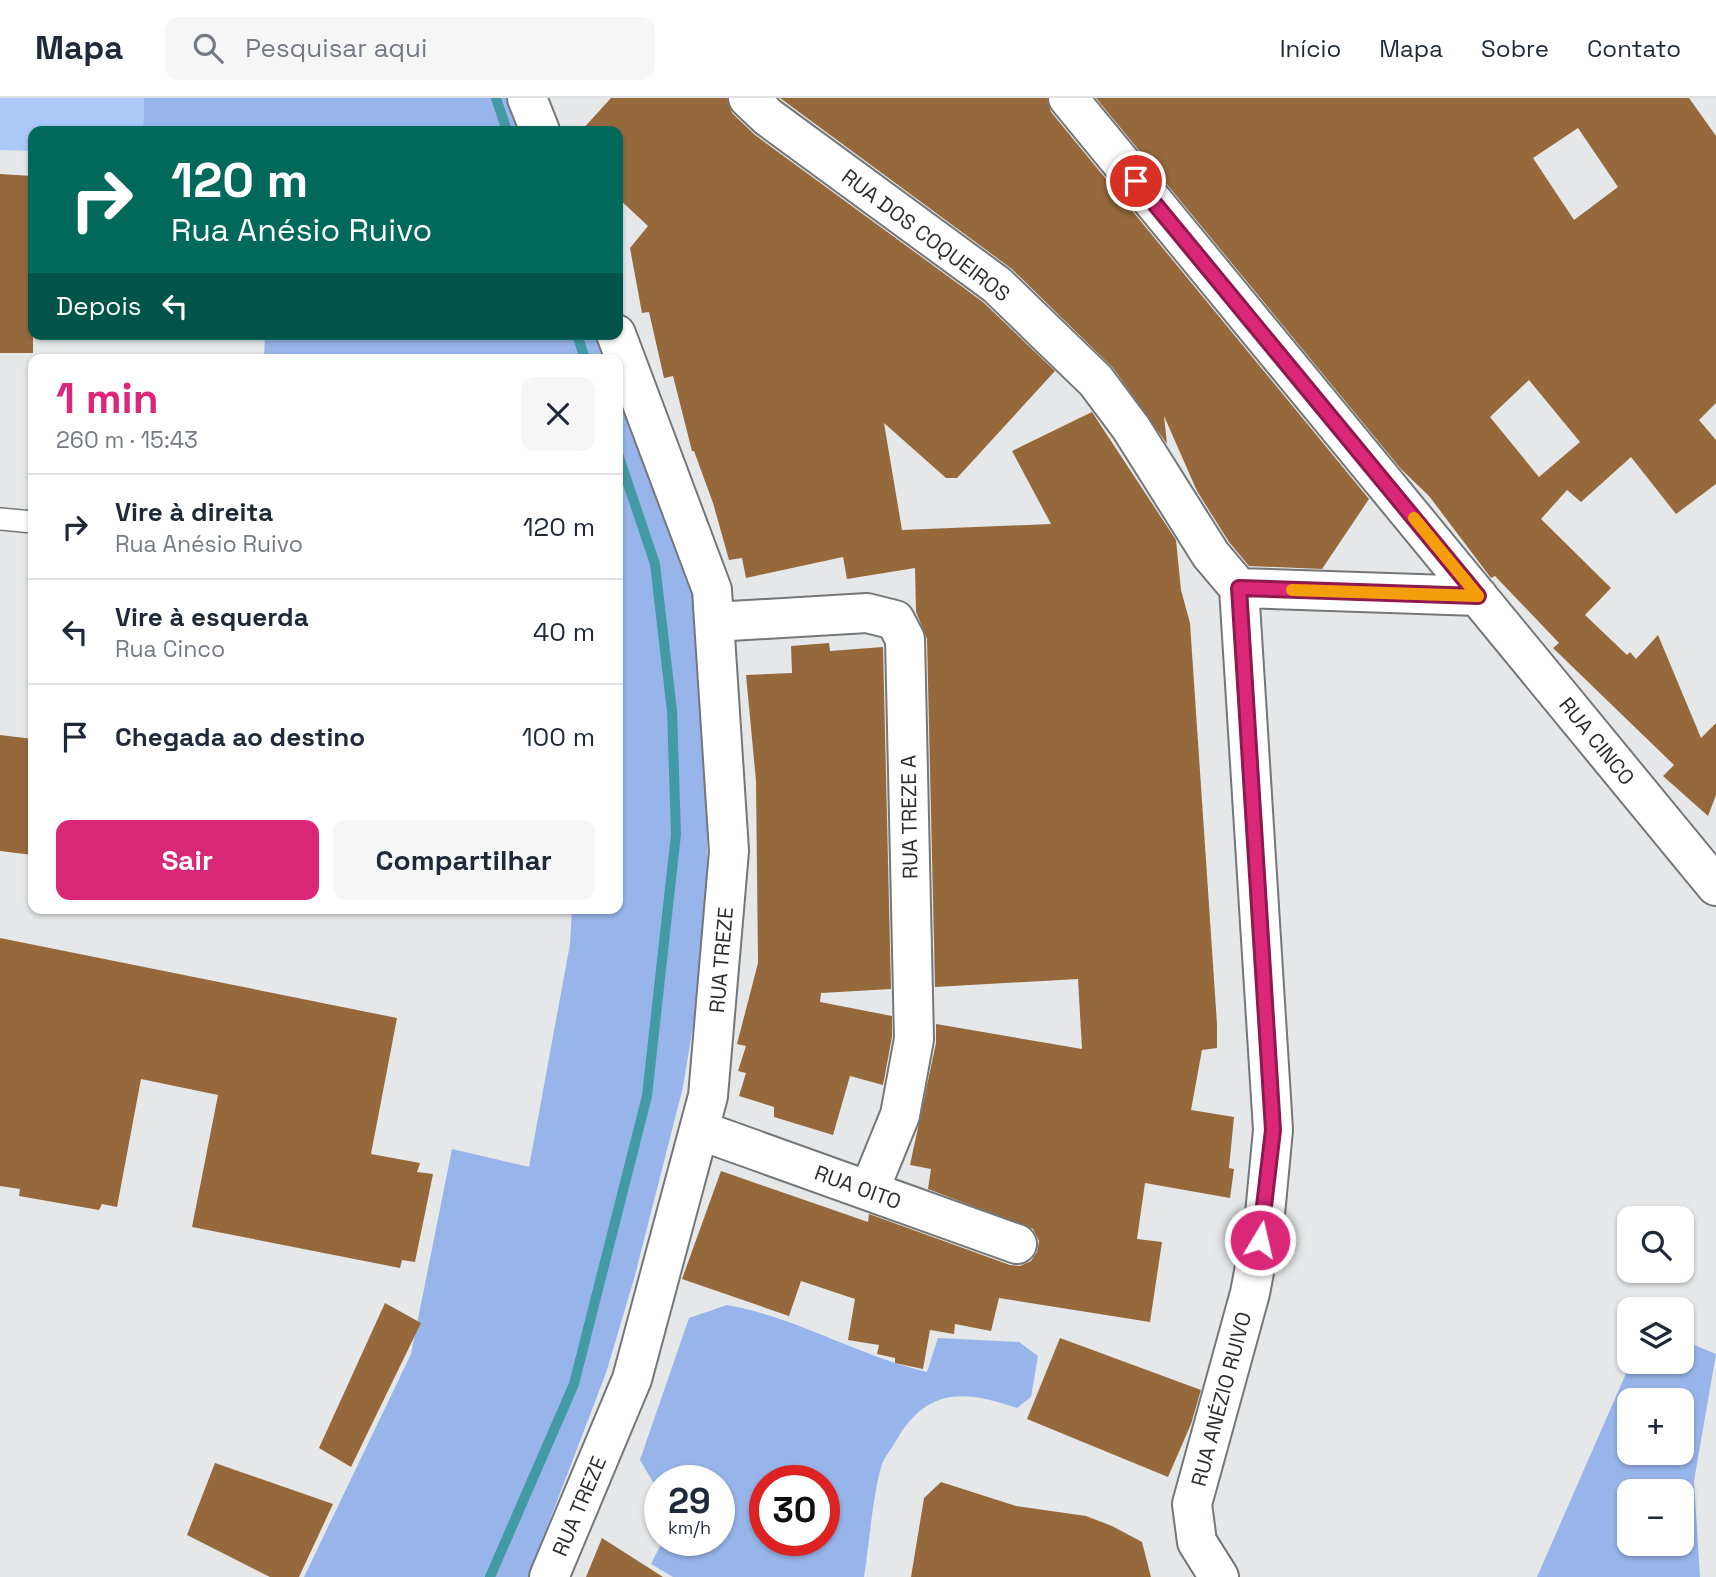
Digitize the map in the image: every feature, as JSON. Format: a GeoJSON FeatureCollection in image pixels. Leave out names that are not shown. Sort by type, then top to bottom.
{"type":"FeatureCollection","features":[{"type":"Feature","properties":{"kind":"street"},"geometry":{"type":"LineString","coordinates":[[527,98],[538,126]]}},
{"type":"Feature","properties":{"kind":"street","name":"RUA DOS COQUEIROS"},"geometry":{"type":"LineString","coordinates":[[748,98],[768,117],[997,285],[1096,381],[1153,461],[1211,555],[1239,588]]}},
{"type":"Feature","properties":{"kind":"street"},"geometry":{"type":"LineString","coordinates":[[1068,98],[1478,596]]}},
{"type":"Feature","properties":{"kind":"street","name":"RUA TREZE"},"geometry":{"type":"LineString","coordinates":[[549,1577],[632,1380],[708,1096],[729,851],[712,590],[618,340]]}},
{"type":"Feature","properties":{"kind":"street"},"geometry":{"type":"LineString","coordinates":[[1239,588],[1478,596]]}},
{"type":"Feature","properties":{"kind":"street","name":"RUA ANÉZIO RUIVO"},"geometry":{"type":"LineString","coordinates":[[1219,1577],[1197,1542],[1192,1504],[1250,1293],[1265,1214],[1273,1130],[1239,588]]}},
{"type":"Feature","properties":{"kind":"street","name":"RUA CINCO"},"geometry":{"type":"LineString","coordinates":[[1478,596],[1716,886]]}},
{"type":"Feature","properties":{"kind":"street","name":"RUA TREZE A"},"geometry":{"type":"LineString","coordinates":[[714,622],[867,613],[895,620],[905,639],[914,1039],[900,1115],[869,1191]]}},
{"type":"Feature","properties":{"kind":"street","name":"RUA OITO"},"geometry":{"type":"LineString","coordinates":[[699,1130],[1017,1244]]}},
{"type":"Feature","properties":{"kind":"lane"},"geometry":{"type":"LineString","coordinates":[[0,519],[28,522]]}},
{"type":"Feature","properties":{"kind":"shaded area"},"geometry":{"type":"Polygon","coordinates":[[[0,98],[144,98],[143,126],[28,126],[28,151],[0,150],[0,98]]]}},
{"type":"Feature","properties":{"kind":"shaded area"},"geometry":{"type":"Polygon","coordinates":[[[144,98],[507,98],[517,126],[143,126],[144,98]]]}},
{"type":"Feature","properties":{"kind":"shaded area"},"geometry":{"type":"Polygon","coordinates":[[[265,340],[599,340],[605,354],[264,354],[265,340]]]}},
{"type":"Feature","properties":{"kind":"shaded area"},"geometry":{"type":"Polygon","coordinates":[[[623,400],[696,598],[709,797],[704,959],[683,1087],[634,1279],[606,1373],[528,1577],[304,1577],[411,1354],[452,1149],[529,1167],[570,944],[572,914],[623,914],[623,400]]]}},
{"type":"Feature","properties":{"kind":"shaded area"},"geometry":{"type":"Polygon","coordinates":[[[727,1305],[778,1318],[876,1356],[927,1372],[938,1338],[1019,1342],[1038,1356],[1031,1397],[1017,1408],[980,1398],[948,1398],[934,1402],[908,1423],[882,1464],[864,1577],[673,1577],[651,1564],[655,1556],[735,1556],[735,1465],[644,1467],[640,1460],[689,1318],[727,1305]]]}},
{"type":"Feature","properties":{"kind":"shaded area"},"geometry":{"type":"Polygon","coordinates":[[[1694,1345],[1716,1354],[1694,1481],[1700,1577],[1537,1577],[1617,1394],[1617,1465],[1694,1465],[1694,1388],[1620,1388],[1626,1374],[1694,1374],[1694,1345]]]}},
{"type":"Feature","properties":{"kind":"building"},"geometry":{"type":"Polygon","coordinates":[[[611,98],[727,98],[732,113],[755,135],[983,302],[1055,371],[957,478],[946,478],[884,423],[902,530],[1051,524],[1012,451],[1092,412],[1176,540],[1181,590],[1190,623],[1217,1024],[1217,1048],[1202,1050],[1191,1110],[1234,1117],[1229,1168],[1234,1169],[1230,1198],[1145,1183],[1137,1239],[1162,1242],[1150,1322],[999,1298],[991,1331],[955,1324],[954,1334],[930,1330],[923,1369],[895,1363],[895,1358],[877,1354],[879,1345],[848,1340],[855,1299],[801,1281],[789,1316],[682,1279],[721,1171],[868,1222],[869,1214],[1010,1265],[1020,1266],[1031,1261],[1037,1252],[1039,1241],[1033,1229],[928,1189],[931,1169],[910,1165],[936,1043],[936,1024],[1082,1049],[1078,979],[935,987],[927,639],[916,612],[915,568],[847,579],[843,557],[746,578],[742,558],[729,560],[713,503],[692,451],[673,376],[664,378],[649,312],[642,313],[630,248],[648,226],[623,203],[623,126],[586,126],[611,98]]]}},
{"type":"Feature","properties":{"kind":"building"},"geometry":{"type":"Polygon","coordinates":[[[780,98],[1047,98],[1051,112],[1369,499],[1322,569],[1249,566],[1229,542],[1197,491],[1164,416],[1167,444],[1113,368],[1012,269],[780,98]]]}},
{"type":"Feature","properties":{"kind":"building"},"geometry":{"type":"Polygon","coordinates":[[[1096,98],[1689,98],[1716,136],[1716,403],[1699,420],[1716,440],[1716,484],[1676,514],[1631,457],[1581,502],[1567,490],[1541,519],[1611,588],[1585,615],[1627,655],[1630,652],[1636,659],[1658,635],[1701,738],[1716,723],[1716,795],[1708,816],[1663,776],[1674,765],[1553,648],[1559,643],[1495,576],[1491,578],[1429,496],[1401,469],[1096,98]],[[1578,128],[1533,158],[1574,220],[1618,187],[1578,128]],[[1529,380],[1490,417],[1539,477],[1580,442],[1529,380]]]}},
{"type":"Feature","properties":{"kind":"building"},"geometry":{"type":"Polygon","coordinates":[[[0,174],[28,176],[28,340],[33,340],[33,353],[0,353],[0,174]]]}},
{"type":"Feature","properties":{"kind":"building"},"geometry":{"type":"Polygon","coordinates":[[[829,643],[830,651],[883,647],[891,989],[821,993],[820,1002],[892,1016],[892,1037],[883,1085],[850,1076],[833,1135],[774,1117],[774,1107],[739,1096],[746,1073],[738,1071],[746,1046],[737,1044],[758,963],[756,781],[746,675],[792,673],[791,646],[829,643]]]}},
{"type":"Feature","properties":{"kind":"building"},"geometry":{"type":"Polygon","coordinates":[[[0,735],[28,738],[28,854],[0,851],[0,735]]]}},
{"type":"Feature","properties":{"kind":"building"},"geometry":{"type":"Polygon","coordinates":[[[0,938],[397,1018],[371,1154],[420,1163],[417,1172],[433,1174],[415,1262],[402,1260],[400,1268],[192,1227],[218,1095],[141,1079],[117,1207],[102,1204],[99,1210],[19,1196],[20,1189],[0,1186],[0,938]]]}},
{"type":"Feature","properties":{"kind":"building"},"geometry":{"type":"Polygon","coordinates":[[[385,1303],[421,1323],[351,1467],[319,1448],[385,1303]]]}},
{"type":"Feature","properties":{"kind":"building"},"geometry":{"type":"Polygon","coordinates":[[[1060,1338],[1201,1390],[1191,1424],[1168,1477],[1027,1419],[1060,1338]]]}},
{"type":"Feature","properties":{"kind":"building"},"geometry":{"type":"Polygon","coordinates":[[[215,1463],[333,1504],[299,1577],[270,1577],[187,1535],[215,1463]]]}},
{"type":"Feature","properties":{"kind":"building"},"geometry":{"type":"Polygon","coordinates":[[[941,1482],[1016,1506],[1086,1516],[1112,1526],[1142,1542],[1151,1577],[911,1577],[924,1498],[941,1482]]]}},
{"type":"Feature","properties":{"kind":"building"},"geometry":{"type":"Polygon","coordinates":[[[602,1538],[663,1577],[586,1577],[602,1538]]]}},
{"type":"Feature","properties":{"kind":"waterway"},"geometry":{"type":"LineString","coordinates":[[496,98],[505,126]]}},
{"type":"Feature","properties":{"kind":"waterway"},"geometry":{"type":"LineString","coordinates":[[579,340],[583,354]]}},
{"type":"Feature","properties":{"kind":"waterway"},"geometry":{"type":"LineString","coordinates":[[490,1577],[574,1384],[647,1096],[676,834],[672,711],[655,564],[623,469]]}},
{"type":"Feature","properties":{"kind":"slow traffic"},"geometry":{"type":"LineString","coordinates":[[1292,590],[1478,596],[1414,518]]}},
{"type":"Feature","properties":{"kind":"route"},"geometry":{"type":"LineString","coordinates":[[1136,181],[1478,596],[1239,588],[1273,1130],[1260,1240]]}}]}
